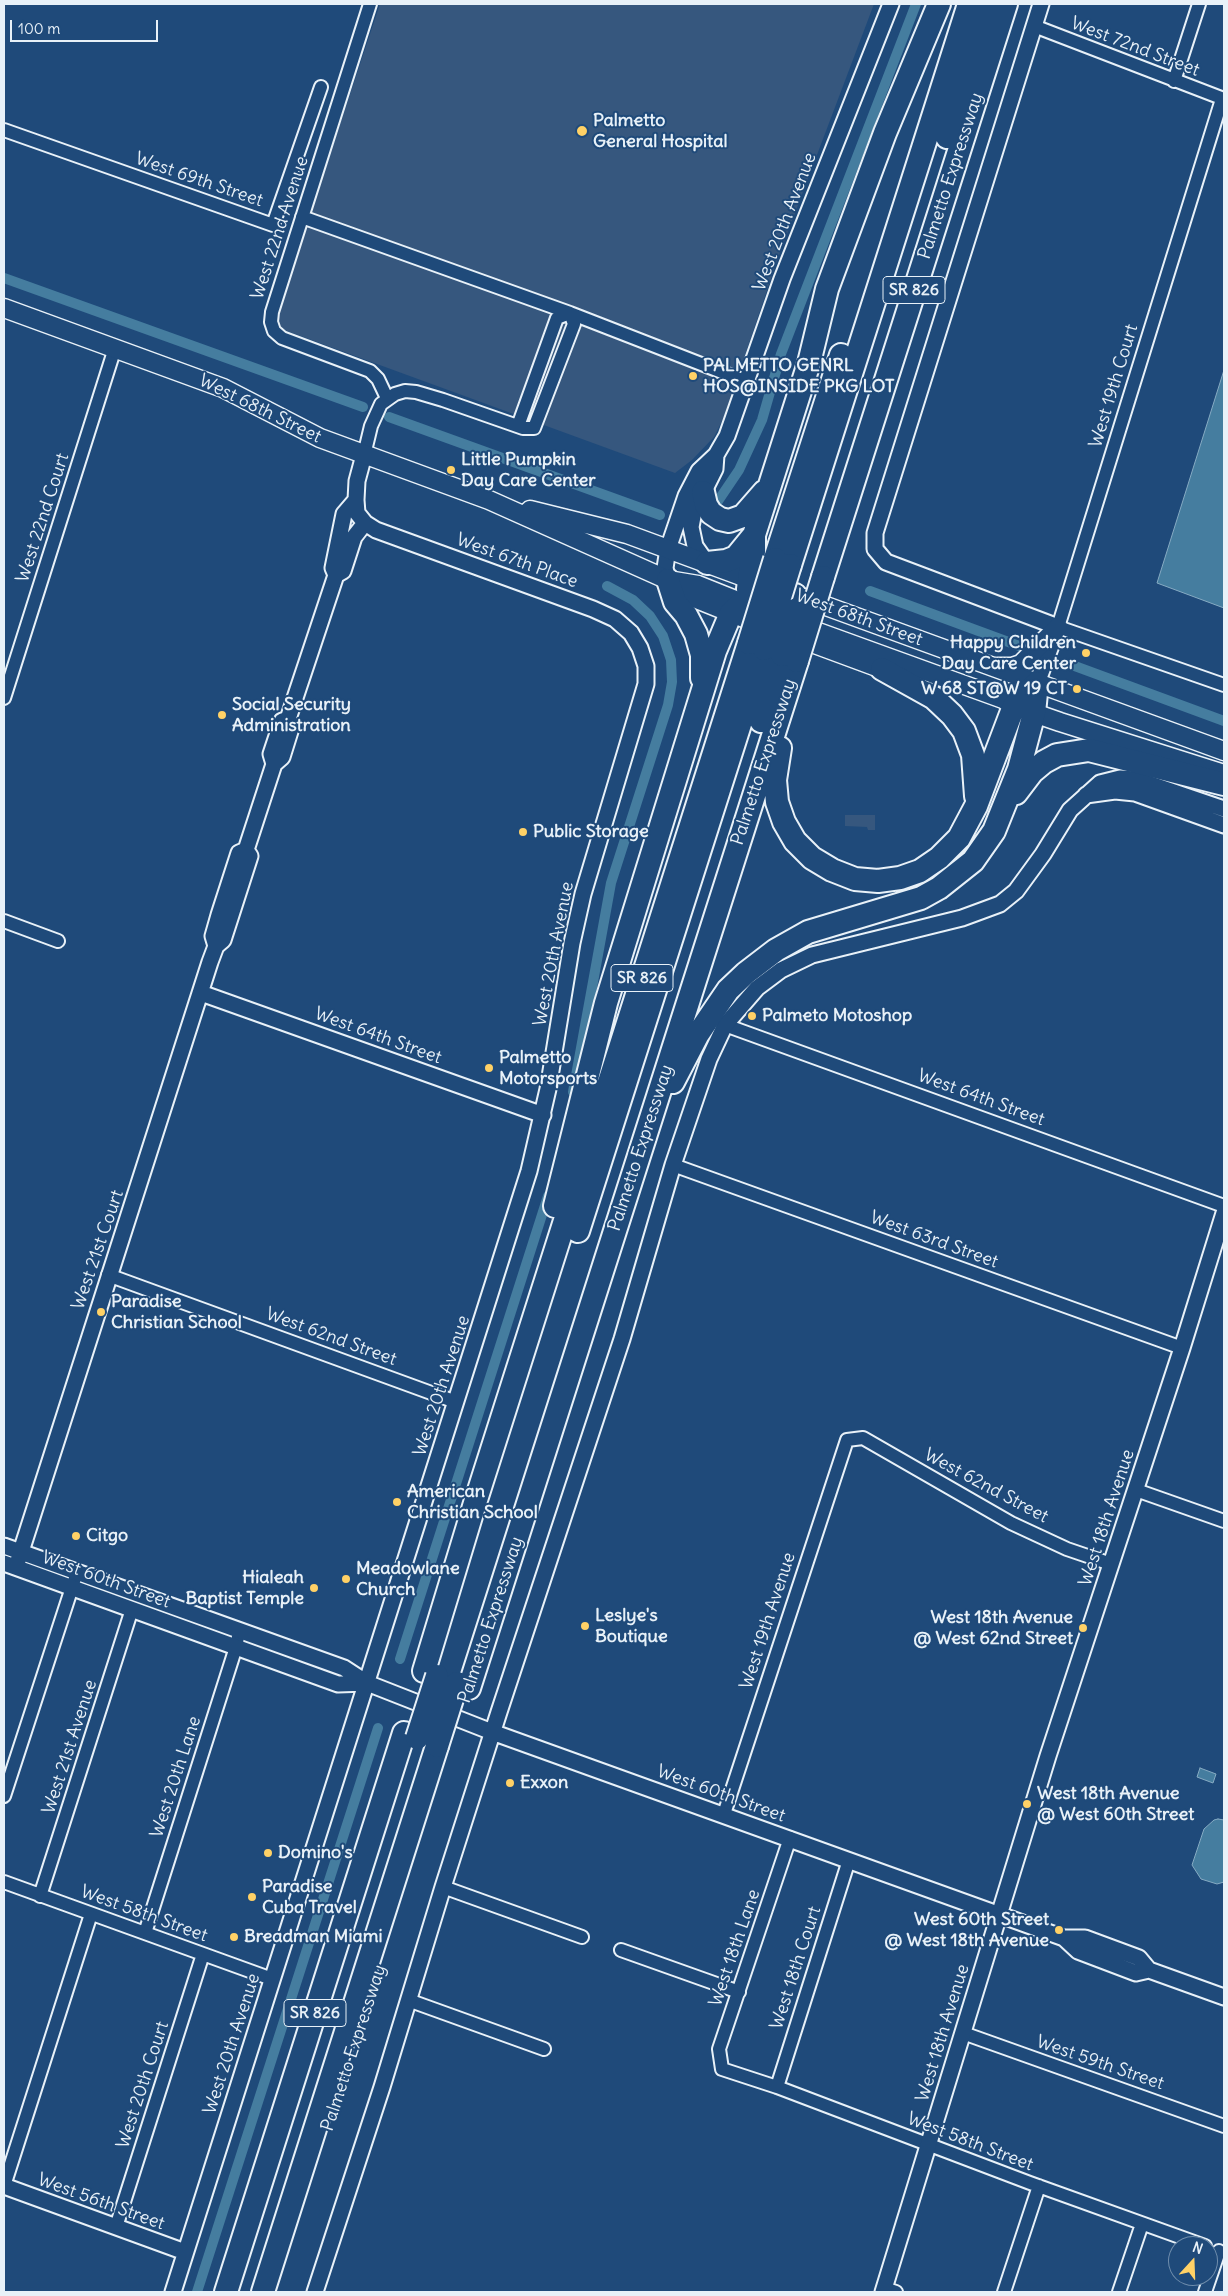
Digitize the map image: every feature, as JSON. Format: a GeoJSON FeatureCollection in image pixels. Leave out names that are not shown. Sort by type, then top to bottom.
{"type":"FeatureCollection","features":[{"type":"Feature","properties":{"kind":"highway"},"geometry":{"type":"LineString","coordinates":[[536,1312],[552,1217],[606,1003],[702,691],[715,651],[746,601],[754,552],[754,534],[809,363],[827,289],[885,133],[939,4]]}},
{"type":"Feature","properties":{"kind":"highway","name":"Palmetto Expressway"},"geometry":{"type":"LineString","coordinates":[[277,2292],[427,1742],[447,1679],[645,1134],[773,652],[799,568],[952,4]]}},
{"type":"Feature","properties":{"kind":"highway"},"geometry":{"type":"LineString","coordinates":[[799,568],[969,4]]}},
{"type":"Feature","properties":{"kind":"highway"},"geometry":{"type":"LineString","coordinates":[[799,568],[989,4]]}},
{"type":"Feature","properties":{"kind":"highway","name":"Palmetto Expressway"},"geometry":{"type":"LineString","coordinates":[[226,2292],[427,1742],[447,1679],[536,1312],[773,652],[799,568],[1006,4]]}},
{"type":"Feature","properties":{"kind":"highway"},"geometry":{"type":"LineString","coordinates":[[703,492],[706,505],[711,514],[720,519],[733,520],[740,518],[748,511],[771,483]]}},
{"type":"Feature","properties":{"kind":"highway"},"geometry":{"type":"LineString","coordinates":[[707,563],[726,561],[736,557],[754,534]]}},
{"type":"Feature","properties":{"kind":"highway"},"geometry":{"type":"LineString","coordinates":[[668,580],[675,602],[686,615],[696,634],[702,655],[702,691]]}},
{"type":"Feature","properties":{"kind":"highway"},"geometry":{"type":"LineString","coordinates":[[746,601],[795,596]]}},
{"type":"Feature","properties":{"kind":"highway"},"geometry":{"type":"LineString","coordinates":[[773,652],[778,758],[775,780],[777,802],[784,822],[795,841],[812,858],[832,870],[855,879],[878,881],[900,878],[920,871],[939,858],[959,838],[1037,683]]}},
{"type":"Feature","properties":{"kind":"highway"},"geometry":{"type":"LineString","coordinates":[[447,1679],[773,652]]}},
{"type":"Feature","properties":{"kind":"highway"},"geometry":{"type":"LineString","coordinates":[[882,669],[934,698],[948,710],[964,731],[973,755],[976,779],[976,806]]}},
{"type":"Feature","properties":{"kind":"highway"},"geometry":{"type":"LineString","coordinates":[[645,1134],[698,1034],[728,990],[746,973],[776,950],[808,932],[894,908],[921,898],[940,888],[978,854],[994,831],[1019,769],[1024,709]]}},
{"type":"Feature","properties":{"kind":"highway"},"geometry":{"type":"LineString","coordinates":[[1002,812],[1032,772],[1044,762],[1057,755],[1073,751],[1089,750],[1108,754],[1224,784]]}},
{"type":"Feature","properties":{"kind":"highway"},"geometry":{"type":"LineString","coordinates":[[240,2292],[427,1742]]}},
{"type":"Feature","properties":{"kind":"highway"},"geometry":{"type":"LineString","coordinates":[[263,2292],[427,1742]]}},
{"type":"Feature","properties":{"kind":"main road","name":"West 68th Street"},"geometry":{"type":"LineString","coordinates":[[4,308],[223,388],[308,432],[488,500],[668,580],[689,596],[746,601],[1004,699],[1024,709],[1224,774]]}},
{"type":"Feature","properties":{"kind":"main road","name":"West 68th Street"},"geometry":{"type":"LineString","coordinates":[[488,500],[627,534],[707,563],[746,601],[882,669],[1001,707],[1024,709]]}},
{"type":"Feature","properties":{"kind":"main road","name":"West 68th Street"},"geometry":{"type":"LineString","coordinates":[[795,596],[1224,751]]}},
{"type":"Feature","properties":{"kind":"main road"},"geometry":{"type":"LineString","coordinates":[[995,667],[1012,667],[1020,664],[1058,627]]}},
{"type":"Feature","properties":{"kind":"street","name":"West 22nd Avenue"},"geometry":{"type":"LineString","coordinates":[[370,4],[272,312],[272,327],[282,338],[370,371],[378,379],[387,398]]}},
{"type":"Feature","properties":{"kind":"street","name":"West 20th Avenue"},"geometry":{"type":"LineString","coordinates":[[668,580],[665,568],[668,549],[693,482],[703,466],[716,454],[727,436],[745,381],[797,240],[891,4]]}},
{"type":"Feature","properties":{"kind":"street"},"geometry":{"type":"LineString","coordinates":[[1041,4],[876,533],[876,549],[886,562],[1058,627],[1224,685]]}},
{"type":"Feature","properties":{"kind":"street"},"geometry":{"type":"LineString","coordinates":[[1174,81],[1199,4]]}},
{"type":"Feature","properties":{"kind":"street","name":"West 72nd Street"},"geometry":{"type":"LineString","coordinates":[[1034,26],[1223,99]]}},
{"type":"Feature","properties":{"kind":"street","name":"West 69th Street"},"geometry":{"type":"LineString","coordinates":[[4,130],[273,225],[321,87]]}},
{"type":"Feature","properties":{"kind":"street","name":"West 19th Court"},"geometry":{"type":"LineString","coordinates":[[1037,683],[1058,627],[1223,99]]}},
{"type":"Feature","properties":{"kind":"street"},"geometry":{"type":"LineString","coordinates":[[302,217],[570,313],[745,381]]}},
{"type":"Feature","properties":{"kind":"street"},"geometry":{"type":"LineString","coordinates":[[364,454],[372,423],[381,404],[387,398],[402,391],[416,392],[518,426],[531,429],[537,426],[574,324],[570,313]]}},
{"type":"Feature","properties":{"kind":"street"},"geometry":{"type":"LineString","coordinates":[[518,426],[557,318],[570,313]]}},
{"type":"Feature","properties":{"kind":"street","name":"West 22nd Court"},"geometry":{"type":"LineString","coordinates":[[4,698],[115,348]]}},
{"type":"Feature","properties":{"kind":"street","name":"West 21st Court"},"geometry":{"type":"LineString","coordinates":[[336,575],[343,571],[354,537],[365,523],[357,513],[356,500],[357,482],[364,454]]}},
{"type":"Feature","properties":{"kind":"street","name":"West 20th Avenue"},"geometry":{"type":"LineString","coordinates":[[707,563],[695,546],[690,527],[703,492],[715,469],[716,454]]}},
{"type":"Feature","properties":{"kind":"street","name":"West 21st Court"},"geometry":{"type":"LineString","coordinates":[[10,1565],[20,1551],[216,946],[223,940],[250,856],[246,850],[274,764],[282,757],[292,725],[288,719],[336,575],[333,568],[344,514],[356,500]]}},
{"type":"Feature","properties":{"kind":"street","name":"West 67th Place"},"geometry":{"type":"LineString","coordinates":[[365,523],[376,530],[609,616],[631,633],[642,653]]}},
{"type":"Feature","properties":{"kind":"street","name":"West 20th Avenue"},"geometry":{"type":"LineString","coordinates":[[172,2292],[529,1171],[543,1115],[580,907],[645,690],[646,672],[642,653]]}},
{"type":"Feature","properties":{"kind":"street"},"geometry":{"type":"LineString","coordinates":[[315,2292],[382,2087],[492,1732],[622,1339],[673,1165],[709,1059],[725,1025],[757,988],[782,970],[812,955],[962,918],[1000,904],[1016,891],[1070,810],[1100,783],[1120,778],[1136,779],[1224,809]]}},
{"type":"Feature","properties":{"kind":"street"},"geometry":{"type":"LineString","coordinates":[[1086,796],[1116,791],[1135,793],[1224,825]]}},
{"type":"Feature","properties":{"kind":"street"},"geometry":{"type":"LineString","coordinates":[[4,921],[58,941]]}},
{"type":"Feature","properties":{"kind":"street","name":"West 64th Street"},"geometry":{"type":"LineString","coordinates":[[201,993],[543,1115]]}},
{"type":"Feature","properties":{"kind":"street","name":"West 64th Street"},"geometry":{"type":"LineString","coordinates":[[725,1025],[1224,1206]]}},
{"type":"Feature","properties":{"kind":"street","name":"West 63rd Street"},"geometry":{"type":"LineString","coordinates":[[673,1165],[1182,1348]]}},
{"type":"Feature","properties":{"kind":"street","name":"West 18th Avenue"},"geometry":{"type":"LineString","coordinates":[[888,2291],[928,2145],[999,1914],[1224,1213]]}},
{"type":"Feature","properties":{"kind":"street","name":"West 62nd Street"},"geometry":{"type":"LineString","coordinates":[[108,1275],[456,1402]]}},
{"type":"Feature","properties":{"kind":"street","name":"West 62nd Street"},"geometry":{"type":"LineString","coordinates":[[847,1440],[863,1438],[1011,1523],[1067,1549],[1111,1564]]}},
{"type":"Feature","properties":{"kind":"street","name":"West 19th Avenue"},"geometry":{"type":"LineString","coordinates":[[724,1814],[847,1440]]}},
{"type":"Feature","properties":{"kind":"street"},"geometry":{"type":"LineString","coordinates":[[1136,1490],[1224,1521]]}},
{"type":"Feature","properties":{"kind":"street","name":"West 60th Street"},"geometry":{"type":"LineString","coordinates":[[4,1546],[344,1668],[367,1683],[492,1732],[1064,1938],[1078,1951],[1136,1973],[1150,1970],[1224,1997]]}},
{"type":"Feature","properties":{"kind":"street","name":"West 60th Street"},"geometry":{"type":"LineString","coordinates":[[10,1565],[338,1684],[367,1683]]}},
{"type":"Feature","properties":{"kind":"street"},"geometry":{"type":"LineString","coordinates":[[4,1796],[70,1587],[77,1572]]}},
{"type":"Feature","properties":{"kind":"street","name":"West 21st Avenue"},"geometry":{"type":"LineString","coordinates":[[40,1896],[132,1609]]}},
{"type":"Feature","properties":{"kind":"street","name":"West 20th Lane"},"geometry":{"type":"LineString","coordinates":[[145,1933],[236,1647],[239,1630]]}},
{"type":"Feature","properties":{"kind":"street","name":"West 18th Lane"},"geometry":{"type":"LineString","coordinates":[[722,2069],[719,2049],[790,1838]]}},
{"type":"Feature","properties":{"kind":"street","name":"West 18th Court"},"geometry":{"type":"LineString","coordinates":[[776,2087],[849,1860]]}},
{"type":"Feature","properties":{"kind":"street","name":"West 58th Street"},"geometry":{"type":"LineString","coordinates":[[4,1882],[272,1979]]}},
{"type":"Feature","properties":{"kind":"street"},"geometry":{"type":"LineString","coordinates":[[443,1887],[582,1937]]}},
{"type":"Feature","properties":{"kind":"street"},"geometry":{"type":"LineString","coordinates":[[4,2186],[91,1914]]}},
{"type":"Feature","properties":{"kind":"street"},"geometry":{"type":"LineString","coordinates":[[621,1950],[739,1992]]}},
{"type":"Feature","properties":{"kind":"street","name":"West 20th Court"},"geometry":{"type":"LineString","coordinates":[[116,2227],[203,1954]]}},
{"type":"Feature","properties":{"kind":"street"},"geometry":{"type":"LineString","coordinates":[[408,2000],[544,2049]]}},
{"type":"Feature","properties":{"kind":"street","name":"West 59th Street"},"geometry":{"type":"LineString","coordinates":[[963,2033],[1224,2126]]}},
{"type":"Feature","properties":{"kind":"street","name":"West 58th Street"},"geometry":{"type":"LineString","coordinates":[[722,2069],[776,2087],[1177,2236]]}},
{"type":"Feature","properties":{"kind":"street","name":"West 56th Street"},"geometry":{"type":"LineString","coordinates":[[4,2186],[185,2252]]}},
{"type":"Feature","properties":{"kind":"street"},"geometry":{"type":"LineString","coordinates":[[1004,2292],[1039,2186]]}},
{"type":"Feature","properties":{"kind":"street"},"geometry":{"type":"LineString","coordinates":[[1119,2292],[1142,2224]]}},
{"type":"Feature","properties":{"kind":"shaded area","name":"Palmetto General Hospital"},"geometry":{"type":"Polygon","coordinates":[[[380,4],[874,4],[778,258],[724,417],[714,437],[692,460],[675,473],[284,330],[278,325],[276,317],[380,4]]]}},
{"type":"Feature","properties":{"kind":"shaded area"},"geometry":{"type":"Polygon","coordinates":[[[1224,370],[1224,608],[1157,583],[1224,370]]]}},
{"type":"Feature","properties":{"kind":"shaded area"},"geometry":{"type":"Polygon","coordinates":[[[845,815],[875,815],[875,830],[868,830],[867,827],[845,826],[845,815]]]}},
{"type":"Feature","properties":{"kind":"shaded area"},"geometry":{"type":"Polygon","coordinates":[[[1200,1768],[1216,1774],[1213,1783],[1197,1777],[1200,1768]]]}},
{"type":"Feature","properties":{"kind":"shaded area"},"geometry":{"type":"Polygon","coordinates":[[[1214,1820],[1224,1820],[1224,1882],[1217,1884],[1201,1879],[1192,1865],[1204,1829],[1214,1820]]]}},
{"type":"Feature","properties":{"kind":"waterway"},"geometry":{"type":"LineString","coordinates":[[716,504],[739,470],[762,420],[781,354],[916,4]]}},
{"type":"Feature","properties":{"kind":"waterway"},"geometry":{"type":"LineString","coordinates":[[4,278],[363,407]]}},
{"type":"Feature","properties":{"kind":"waterway"},"geometry":{"type":"LineString","coordinates":[[389,417],[660,515]]}},
{"type":"Feature","properties":{"kind":"waterway"},"geometry":{"type":"LineString","coordinates":[[573,1092],[611,883],[668,705],[672,682],[671,660],[663,636],[650,616],[633,600],[607,586]]}},
{"type":"Feature","properties":{"kind":"waterway"},"geometry":{"type":"LineString","coordinates":[[870,591],[1022,647]]}},
{"type":"Feature","properties":{"kind":"waterway"},"geometry":{"type":"LineString","coordinates":[[1072,665],[1224,721]]}},
{"type":"Feature","properties":{"kind":"waterway"},"geometry":{"type":"LineString","coordinates":[[400,1659],[548,1196]]}},
{"type":"Feature","properties":{"kind":"waterway"},"geometry":{"type":"LineString","coordinates":[[197,2292],[378,1728]]}},
{"type":"Feature","properties":{"kind":"place","name":"Palmetto General Hospital"},"geometry":{"type":"Point","coordinates":[582,131]}},
{"type":"Feature","properties":{"kind":"place","name":"PALMETTO GENRL HOS@INSIDE PKG LOT"},"geometry":{"type":"Point","coordinates":[693,376]}},
{"type":"Feature","properties":{"kind":"place","name":"Little Pumpkin Day Care Center"},"geometry":{"type":"Point","coordinates":[451,470]}},
{"type":"Feature","properties":{"kind":"place","name":"Happy Children Day Care Center"},"geometry":{"type":"Point","coordinates":[1086,653]}},
{"type":"Feature","properties":{"kind":"place","name":"W 68 ST@W 19 CT"},"geometry":{"type":"Point","coordinates":[1077,689]}},
{"type":"Feature","properties":{"kind":"place","name":"Social Security Administration"},"geometry":{"type":"Point","coordinates":[222,715]}},
{"type":"Feature","properties":{"kind":"place","name":"Public Storage"},"geometry":{"type":"Point","coordinates":[523,832]}},
{"type":"Feature","properties":{"kind":"place","name":"Palmeto Motoshop"},"geometry":{"type":"Point","coordinates":[752,1016]}},
{"type":"Feature","properties":{"kind":"place","name":"Palmetto Motorsports"},"geometry":{"type":"Point","coordinates":[489,1068]}},
{"type":"Feature","properties":{"kind":"place","name":"Paradise Christian School"},"geometry":{"type":"Point","coordinates":[101,1312]}},
{"type":"Feature","properties":{"kind":"place","name":"American Christian School"},"geometry":{"type":"Point","coordinates":[397,1502]}},
{"type":"Feature","properties":{"kind":"place","name":"Citgo"},"geometry":{"type":"Point","coordinates":[76,1536]}},
{"type":"Feature","properties":{"kind":"place","name":"Meadowlane Church"},"geometry":{"type":"Point","coordinates":[346,1579]}},
{"type":"Feature","properties":{"kind":"place","name":"Hialeah Baptist Temple"},"geometry":{"type":"Point","coordinates":[314,1588]}},
{"type":"Feature","properties":{"kind":"place","name":"Leslye's Boutique"},"geometry":{"type":"Point","coordinates":[585,1626]}},
{"type":"Feature","properties":{"kind":"place","name":"West 18th Avenue @ West 62nd Street"},"geometry":{"type":"Point","coordinates":[1083,1628]}},
{"type":"Feature","properties":{"kind":"place","name":"Exxon"},"geometry":{"type":"Point","coordinates":[510,1783]}},
{"type":"Feature","properties":{"kind":"place","name":"West 18th Avenue @ West 60th Street"},"geometry":{"type":"Point","coordinates":[1027,1804]}},
{"type":"Feature","properties":{"kind":"place","name":"Domino's"},"geometry":{"type":"Point","coordinates":[268,1853]}},
{"type":"Feature","properties":{"kind":"place","name":"Paradise Cuba Travel"},"geometry":{"type":"Point","coordinates":[252,1897]}},
{"type":"Feature","properties":{"kind":"place","name":"West 60th Street @ West 18th Avenue"},"geometry":{"type":"Point","coordinates":[1059,1930]}},
{"type":"Feature","properties":{"kind":"place","name":"Breadman Miami"},"geometry":{"type":"Point","coordinates":[234,1937]}}]}
